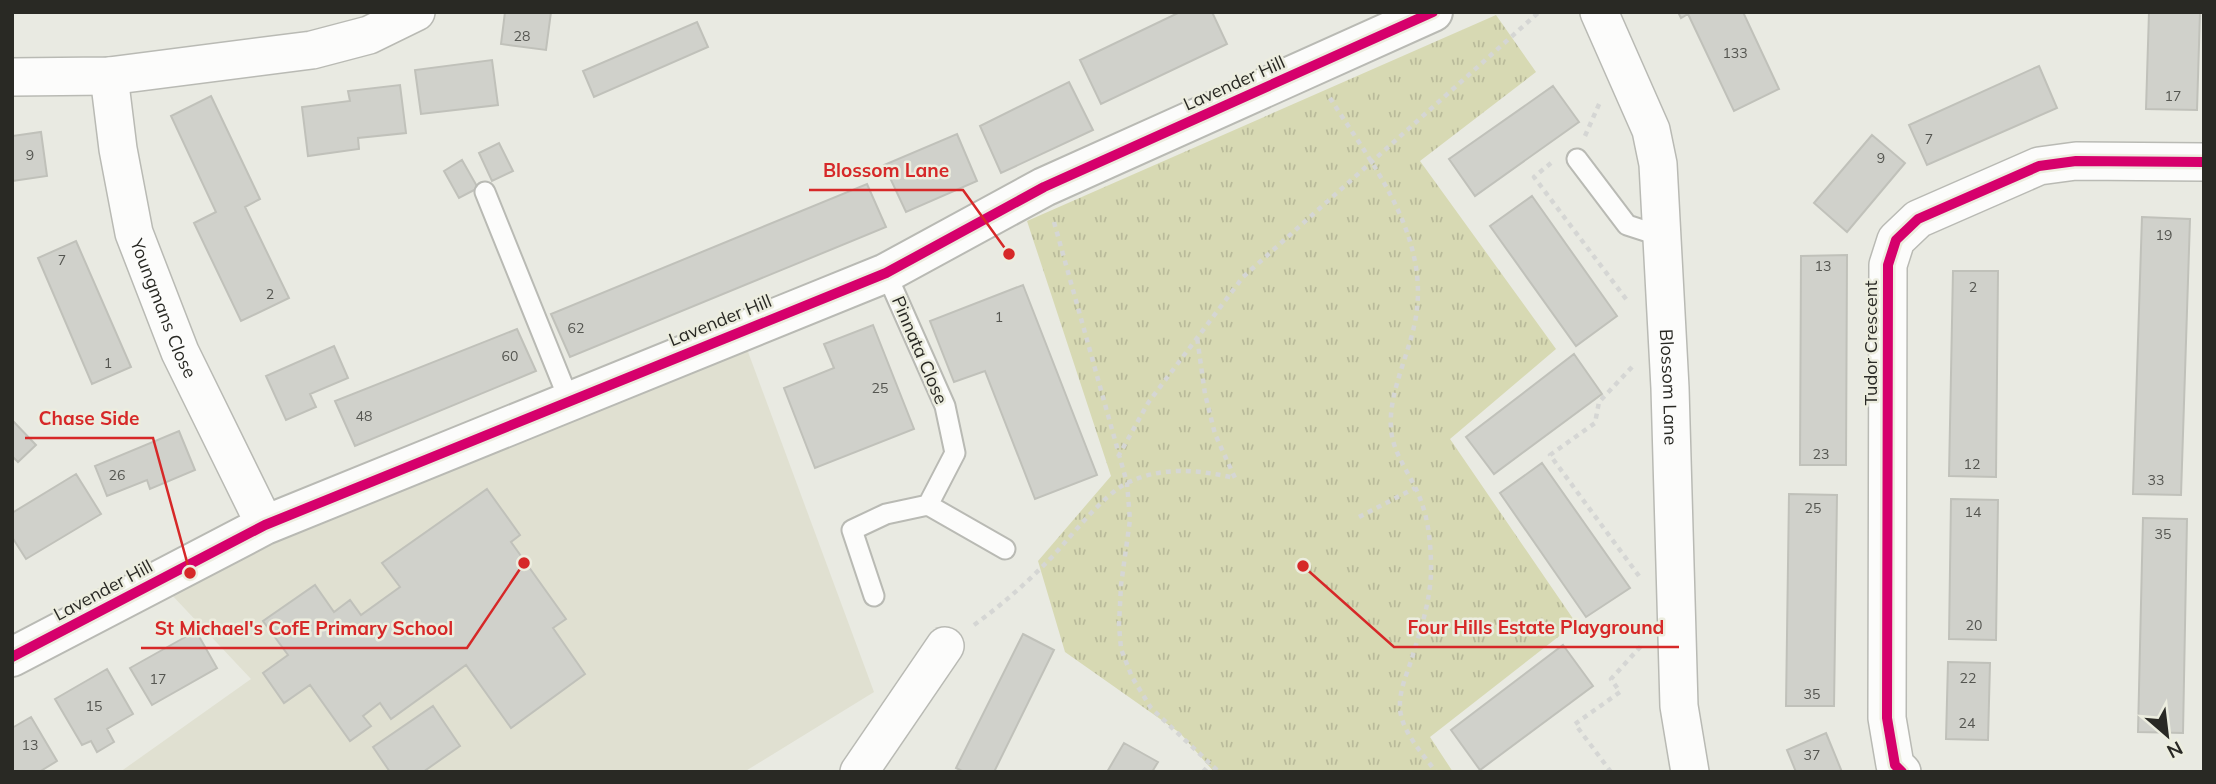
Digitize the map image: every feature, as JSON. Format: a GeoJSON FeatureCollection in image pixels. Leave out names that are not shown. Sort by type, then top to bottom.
{"type":"FeatureCollection","features":[{"type":"Feature","properties":{"kind":"street"},"geometry":{"type":"LineString","coordinates":[[12,77],[109,76],[312,50],[369,35],[416,12]]}},
{"type":"Feature","properties":{"kind":"street","name":"Lavender Hill"},"geometry":{"type":"LineString","coordinates":[[14,652],[265,525],[886,273],[1044,187],[1433,12]]}},
{"type":"Feature","properties":{"kind":"street","name":"Blossom Lane"},"geometry":{"type":"LineString","coordinates":[[1599,12],[1651,130],[1658,164],[1664,237],[1679,706],[1690,772]]}},
{"type":"Feature","properties":{"kind":"street","name":"Youngmans Close"},"geometry":{"type":"LineString","coordinates":[[109,76],[118,149],[134,233],[180,352],[265,525]]}},
{"type":"Feature","properties":{"kind":"street","name":"Tudor Crescent"},"geometry":{"type":"LineString","coordinates":[[1902,772],[1895,765],[1887,718],[1888,265],[1896,240],[1918,219],[2039,166],[2076,161],[2204,162]]}},
{"type":"Feature","properties":{"kind":"street"},"geometry":{"type":"LineString","coordinates":[[859,772],[945,646]]}},
{"type":"Feature","properties":{"kind":"lane"},"geometry":{"type":"LineString","coordinates":[[1577,159],[1627,225],[1664,237]]}},
{"type":"Feature","properties":{"kind":"lane"},"geometry":{"type":"LineString","coordinates":[[485,192],[569,400]]}},
{"type":"Feature","properties":{"kind":"lane","name":"Pinnata Close"},"geometry":{"type":"LineString","coordinates":[[886,273],[945,406],[955,453],[928,505]]}},
{"type":"Feature","properties":{"kind":"lane"},"geometry":{"type":"LineString","coordinates":[[874,596],[852,530],[886,514],[928,505],[1005,549]]}},
{"type":"Feature","properties":{"kind":"path"},"geometry":{"type":"LineString","coordinates":[[1118,458],[1148,403],[1242,277],[1539,12]]}},
{"type":"Feature","properties":{"kind":"path"},"geometry":{"type":"LineString","coordinates":[[1311,68],[1396,203],[1408,235],[1416,273],[1417,309],[1392,409],[1391,429],[1397,450],[1422,502],[1429,530],[1431,570],[1425,616],[1402,690],[1400,709],[1406,727],[1436,772]]}},
{"type":"Feature","properties":{"kind":"path"},"geometry":{"type":"LineString","coordinates":[[1583,139],[1604,92]]}},
{"type":"Feature","properties":{"kind":"path"},"geometry":{"type":"LineString","coordinates":[[1553,162],[1534,177],[1633,309]]}},
{"type":"Feature","properties":{"kind":"path"},"geometry":{"type":"LineString","coordinates":[[1044,187],[1127,483],[1130,520],[1118,625],[1121,649],[1132,677],[1152,708],[1219,772]]}},
{"type":"Feature","properties":{"kind":"path"},"geometry":{"type":"LineString","coordinates":[[945,646],[998,608],[1044,565],[1103,503],[1127,483],[1153,474],[1177,470],[1210,472],[1235,478],[1212,421],[1205,394],[1198,337]]}},
{"type":"Feature","properties":{"kind":"path"},"geometry":{"type":"LineString","coordinates":[[1634,365],[1600,402],[1595,423],[1550,455],[1644,583]]}},
{"type":"Feature","properties":{"kind":"path"},"geometry":{"type":"LineString","coordinates":[[1359,517],[1415,488]]}},
{"type":"Feature","properties":{"kind":"path"},"geometry":{"type":"LineString","coordinates":[[1611,772],[1575,724],[1620,692],[1611,679],[1643,643]]}},
{"type":"Feature","properties":{"kind":"path"},"geometry":{"type":"LineString","coordinates":[[1203,772],[1210,764]]}},
{"type":"Feature","properties":{"kind":"shaded area"},"geometry":{"type":"Polygon","coordinates":[[[744,341],[874,692],[744,772],[120,772],[251,679],[170,593],[272,534],[744,341]]]}},
{"type":"Feature","properties":{"kind":"green space"},"geometry":{"type":"Polygon","coordinates":[[[1496,15],[1536,72],[1420,161],[1556,349],[1450,439],[1576,623],[1430,737],[1453,772],[1214,772],[1180,733],[1065,652],[1038,561],[1111,476],[1027,221],[1496,15]]]}},
{"type":"Feature","properties":{"kind":"building"},"geometry":{"type":"Polygon","coordinates":[[[505,12],[551,12],[546,50],[501,44],[505,12]]]}},
{"type":"Feature","properties":{"kind":"building"},"geometry":{"type":"Polygon","coordinates":[[[1180,12],[1212,12],[1227,44],[1101,104],[1080,60],[1180,12]]]}},
{"type":"Feature","properties":{"kind":"building"},"geometry":{"type":"Polygon","coordinates":[[[1678,12],[1743,12],[1779,89],[1734,111],[1688,14],[1681,18],[1678,12]]]}},
{"type":"Feature","properties":{"kind":"building"},"geometry":{"type":"Polygon","coordinates":[[[2149,12],[2200,12],[2197,110],[2146,109],[2149,12]]]}},
{"type":"Feature","properties":{"kind":"building"},"geometry":{"type":"Polygon","coordinates":[[[697,22],[708,47],[594,97],[583,71],[697,22]]]}},
{"type":"Feature","properties":{"kind":"building"},"geometry":{"type":"Polygon","coordinates":[[[492,60],[498,105],[421,114],[415,70],[492,60]]]}},
{"type":"Feature","properties":{"kind":"building"},"geometry":{"type":"Polygon","coordinates":[[[2039,66],[2057,108],[1927,165],[1909,125],[2039,66]]]}},
{"type":"Feature","properties":{"kind":"building"},"geometry":{"type":"Polygon","coordinates":[[[1069,82],[1093,130],[1001,173],[980,126],[1069,82]]]}},
{"type":"Feature","properties":{"kind":"building"},"geometry":{"type":"Polygon","coordinates":[[[400,85],[406,133],[358,138],[359,149],[308,156],[302,107],[350,101],[348,91],[400,85]]]}},
{"type":"Feature","properties":{"kind":"building"},"geometry":{"type":"Polygon","coordinates":[[[1553,86],[1579,122],[1475,196],[1449,159],[1553,86]]]}},
{"type":"Feature","properties":{"kind":"building"},"geometry":{"type":"Polygon","coordinates":[[[211,96],[260,199],[245,207],[289,298],[241,321],[194,223],[216,212],[171,116],[211,96]]]}},
{"type":"Feature","properties":{"kind":"building"},"geometry":{"type":"Polygon","coordinates":[[[41,132],[47,176],[12,181],[12,136],[41,132]]]}},
{"type":"Feature","properties":{"kind":"building"},"geometry":{"type":"Polygon","coordinates":[[[957,134],[977,181],[906,212],[884,165],[957,134]]]}},
{"type":"Feature","properties":{"kind":"building"},"geometry":{"type":"Polygon","coordinates":[[[1872,135],[1905,163],[1847,232],[1814,203],[1872,135]]]}},
{"type":"Feature","properties":{"kind":"building"},"geometry":{"type":"Polygon","coordinates":[[[499,143],[513,171],[492,181],[479,153],[499,143]]]}},
{"type":"Feature","properties":{"kind":"building"},"geometry":{"type":"Polygon","coordinates":[[[462,160],[478,188],[459,198],[444,171],[462,160]]]}},
{"type":"Feature","properties":{"kind":"building"},"geometry":{"type":"Polygon","coordinates":[[[867,184],[886,227],[570,357],[551,314],[867,184]]]}},
{"type":"Feature","properties":{"kind":"building"},"geometry":{"type":"Polygon","coordinates":[[[1532,196],[1617,316],[1576,346],[1490,226],[1532,196]]]}},
{"type":"Feature","properties":{"kind":"building"},"geometry":{"type":"Polygon","coordinates":[[[2142,217],[2190,219],[2181,495],[2133,494],[2142,217]]]}},
{"type":"Feature","properties":{"kind":"building"},"geometry":{"type":"Polygon","coordinates":[[[76,241],[131,367],[92,384],[38,258],[76,241]]]}},
{"type":"Feature","properties":{"kind":"building"},"geometry":{"type":"Polygon","coordinates":[[[1847,255],[1846,465],[1800,465],[1801,256],[1847,255]]]}},
{"type":"Feature","properties":{"kind":"building"},"geometry":{"type":"Polygon","coordinates":[[[1953,271],[1998,271],[1996,477],[1949,476],[1953,271]]]}},
{"type":"Feature","properties":{"kind":"building"},"geometry":{"type":"Polygon","coordinates":[[[1023,285],[1097,475],[1035,499],[985,371],[954,382],[930,321],[1023,285]]]}},
{"type":"Feature","properties":{"kind":"building"},"geometry":{"type":"Polygon","coordinates":[[[873,325],[914,429],[815,468],[784,388],[834,368],[824,344],[873,325]]]}},
{"type":"Feature","properties":{"kind":"building"},"geometry":{"type":"Polygon","coordinates":[[[517,329],[536,371],[355,446],[335,401],[517,329]]]}},
{"type":"Feature","properties":{"kind":"building"},"geometry":{"type":"Polygon","coordinates":[[[334,346],[348,378],[310,394],[316,407],[286,420],[266,376],[334,346]]]}},
{"type":"Feature","properties":{"kind":"building"},"geometry":{"type":"Polygon","coordinates":[[[1574,354],[1602,394],[1494,474],[1466,437],[1574,354]]]}},
{"type":"Feature","properties":{"kind":"building"},"geometry":{"type":"Polygon","coordinates":[[[12,420],[36,445],[18,462],[12,456],[12,420]]]}},
{"type":"Feature","properties":{"kind":"building"},"geometry":{"type":"Polygon","coordinates":[[[179,431],[195,470],[150,489],[147,480],[107,496],[95,466],[179,431]]]}},
{"type":"Feature","properties":{"kind":"building"},"geometry":{"type":"Polygon","coordinates":[[[1542,463],[1630,588],[1586,617],[1500,493],[1542,463]]]}},
{"type":"Feature","properties":{"kind":"building"},"geometry":{"type":"Polygon","coordinates":[[[76,474],[101,514],[26,559],[12,537],[12,513],[76,474]]]}},
{"type":"Feature","properties":{"kind":"building"},"geometry":{"type":"Polygon","coordinates":[[[487,489],[520,535],[511,542],[566,619],[553,628],[585,674],[511,728],[466,665],[391,719],[380,703],[363,716],[371,726],[350,741],[310,685],[284,703],[263,673],[288,655],[263,621],[315,585],[334,612],[350,600],[361,615],[400,587],[382,563],[487,489]]]}},
{"type":"Feature","properties":{"kind":"building"},"geometry":{"type":"Polygon","coordinates":[[[1789,494],[1837,495],[1834,706],[1786,706],[1789,494]]]}},
{"type":"Feature","properties":{"kind":"building"},"geometry":{"type":"Polygon","coordinates":[[[1951,499],[1998,500],[1996,640],[1949,639],[1951,499]]]}},
{"type":"Feature","properties":{"kind":"building"},"geometry":{"type":"Polygon","coordinates":[[[2143,518],[2187,519],[2183,733],[2138,732],[2143,518]]]}},
{"type":"Feature","properties":{"kind":"building"},"geometry":{"type":"Polygon","coordinates":[[[196,631],[217,668],[152,705],[130,668],[196,631]]]}},
{"type":"Feature","properties":{"kind":"building"},"geometry":{"type":"Polygon","coordinates":[[[1023,634],[1054,650],[994,772],[964,772],[956,768],[1023,634]]]}},
{"type":"Feature","properties":{"kind":"building"},"geometry":{"type":"Polygon","coordinates":[[[1563,645],[1593,686],[1480,770],[1451,730],[1563,645]]]}},
{"type":"Feature","properties":{"kind":"building"},"geometry":{"type":"Polygon","coordinates":[[[1948,662],[1990,663],[1988,740],[1946,739],[1948,662]]]}},
{"type":"Feature","properties":{"kind":"building"},"geometry":{"type":"Polygon","coordinates":[[[107,669],[133,714],[107,729],[114,742],[97,752],[91,741],[82,745],[55,699],[107,669]]]}},
{"type":"Feature","properties":{"kind":"building"},"geometry":{"type":"Polygon","coordinates":[[[433,706],[460,746],[423,772],[390,772],[373,747],[433,706]]]}},
{"type":"Feature","properties":{"kind":"building"},"geometry":{"type":"Polygon","coordinates":[[[31,717],[57,761],[39,772],[12,772],[12,728],[31,717]]]}},
{"type":"Feature","properties":{"kind":"building"},"geometry":{"type":"Polygon","coordinates":[[[1826,733],[1842,772],[1796,772],[1787,750],[1826,733]]]}},
{"type":"Feature","properties":{"kind":"building"},"geometry":{"type":"Polygon","coordinates":[[[1124,743],[1158,762],[1152,772],[1107,772],[1124,743]]]}},
{"type":"Feature","properties":{"kind":"cycle path"},"geometry":{"type":"LineString","coordinates":[[12,657],[265,525],[886,273],[1044,187],[1433,12]]}},
{"type":"Feature","properties":{"kind":"cycle path"},"geometry":{"type":"LineString","coordinates":[[1902,772],[1895,765],[1887,718],[1888,265],[1896,240],[1918,219],[2039,166],[2076,161],[2204,162]]}},
{"type":"Feature","properties":{"kind":"place","name":"Blossom Lane"},"geometry":{"type":"Point","coordinates":[1009,254]}},
{"type":"Feature","properties":{"kind":"place","name":"St Michael's CofE Primary School"},"geometry":{"type":"Point","coordinates":[524,563]}},
{"type":"Feature","properties":{"kind":"place","name":"Four Hills Estate Playground"},"geometry":{"type":"Point","coordinates":[1303,566]}},
{"type":"Feature","properties":{"kind":"place","name":"Chase Side"},"geometry":{"type":"Point","coordinates":[190,573]}}]}
